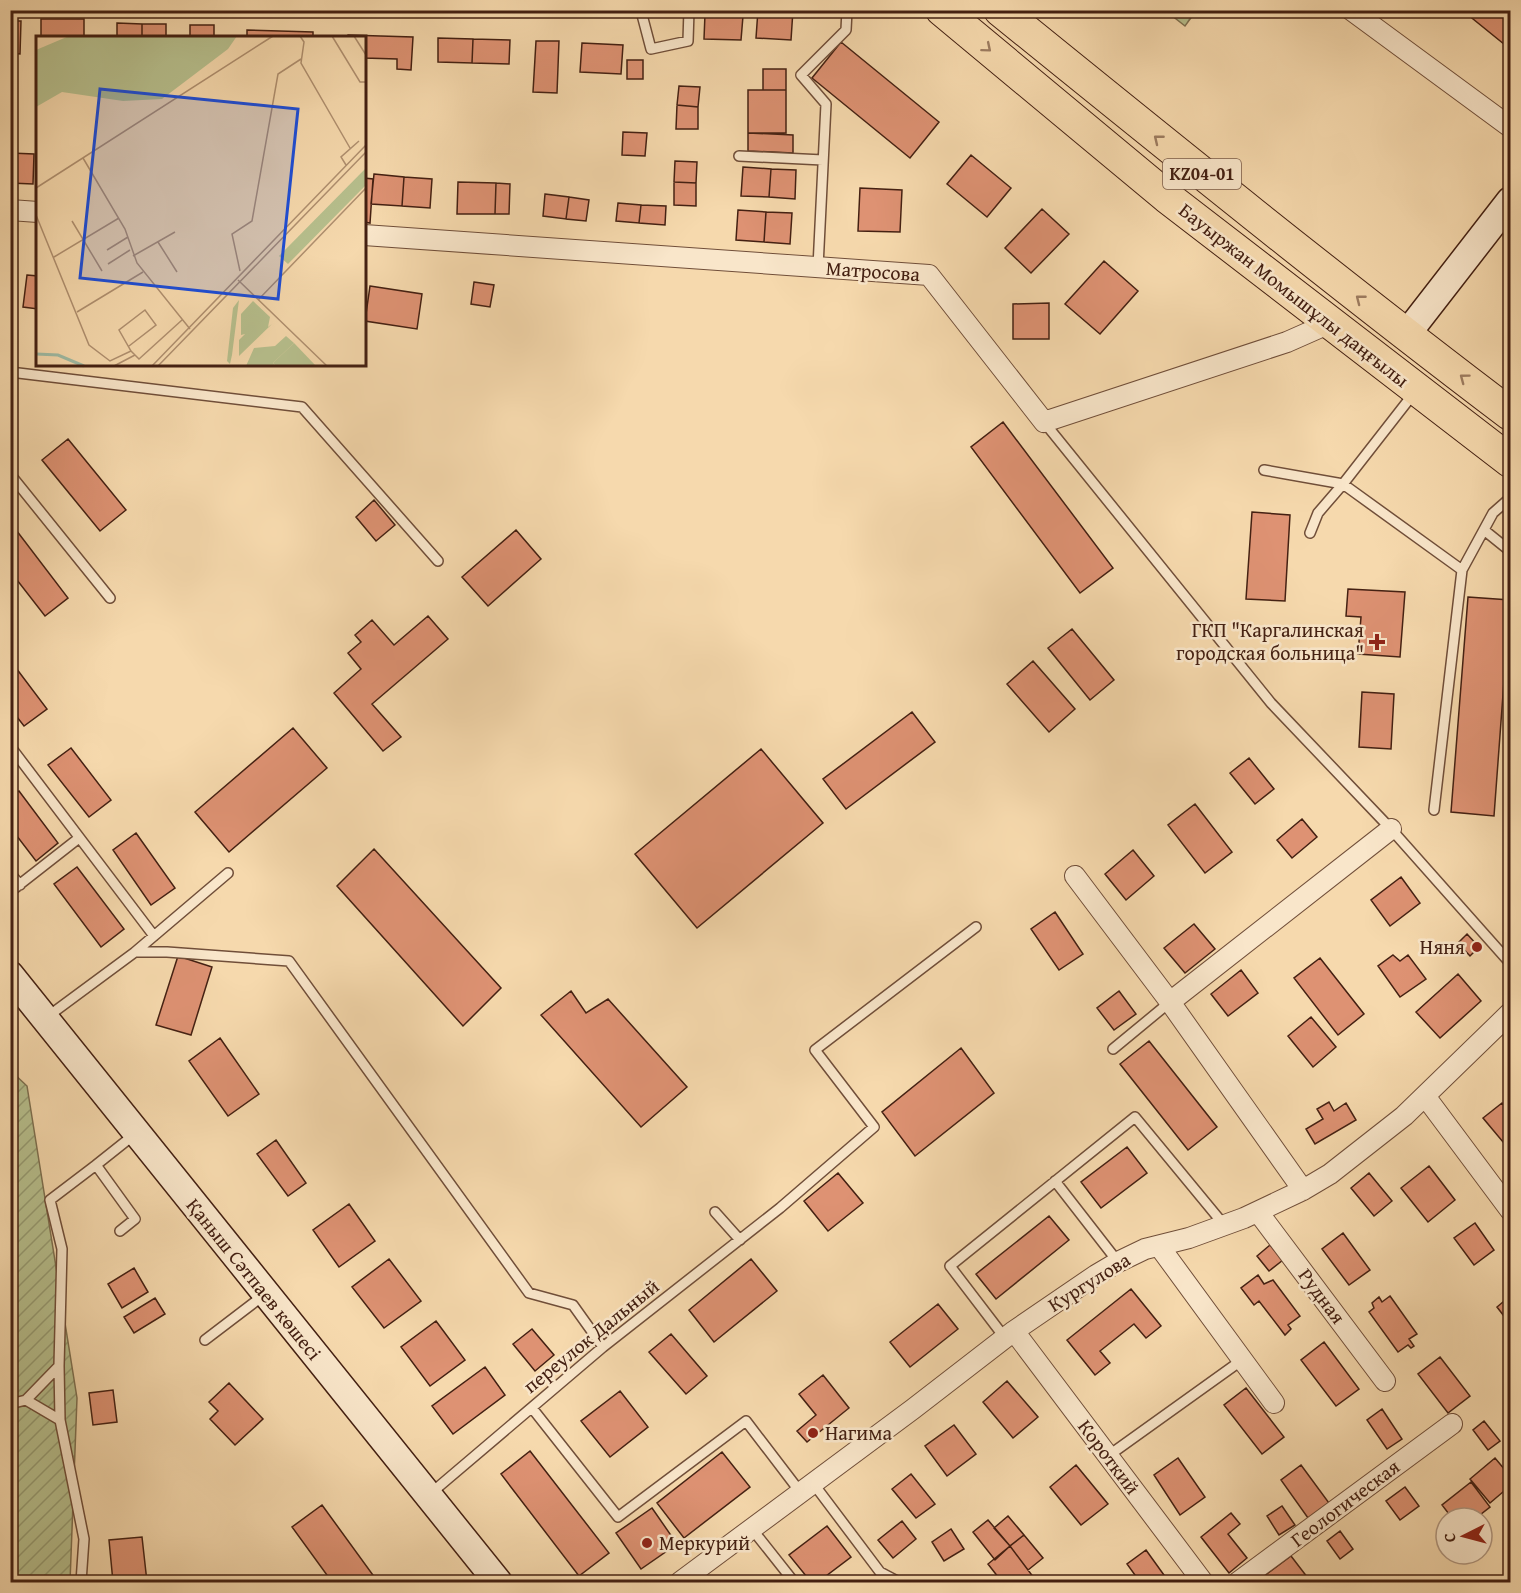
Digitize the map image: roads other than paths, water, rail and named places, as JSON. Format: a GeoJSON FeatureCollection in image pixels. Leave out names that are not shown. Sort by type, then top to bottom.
{"type":"FeatureCollection","features":[{"type":"Feature","properties":{"kind":"main road","name":"Бауыржан Момышұлы даңғылы"},"geometry":{"type":"LineString","coordinates":[[942,10],[1167,197],[1510,461]]}},
{"type":"Feature","properties":{"kind":"main road","name":"Бауыржан Момышұлы даңғылы"},"geometry":{"type":"LineString","coordinates":[[1000,10],[1194,168],[1510,414]]}},
{"type":"Feature","properties":{"kind":"main road"},"geometry":{"type":"LineString","coordinates":[[1167,197],[1194,168]]}},
{"type":"Feature","properties":{"kind":"main road"},"geometry":{"type":"LineString","coordinates":[[1383,364],[1406,335]]}},
{"type":"Feature","properties":{"kind":"street"},"geometry":{"type":"LineString","coordinates":[[1351,10],[1510,128]]}},
{"type":"Feature","properties":{"kind":"street"},"geometry":{"type":"LineString","coordinates":[[1406,335],[1510,201]]}},
{"type":"Feature","properties":{"kind":"street"},"geometry":{"type":"LineString","coordinates":[[10,210],[36,212]]}},
{"type":"Feature","properties":{"kind":"street","name":"Матросова"},"geometry":{"type":"LineString","coordinates":[[366,235],[929,275],[1044,422]]}},
{"type":"Feature","properties":{"kind":"street"},"geometry":{"type":"LineString","coordinates":[[1044,422],[1287,342],[1330,322]]}},
{"type":"Feature","properties":{"kind":"street"},"geometry":{"type":"LineString","coordinates":[[1170,1002],[1391,829]]}},
{"type":"Feature","properties":{"kind":"street"},"geometry":{"type":"LineString","coordinates":[[1075,876],[1170,1002],[1303,1190]]}},
{"type":"Feature","properties":{"kind":"street","name":"Қаныш Сәтпаев көшесі"},"geometry":{"type":"LineString","coordinates":[[10,975],[497,1582]]}},
{"type":"Feature","properties":{"kind":"street","name":"Кургулова"},"geometry":{"type":"LineString","coordinates":[[680,1582],[1010,1334],[1118,1262],[1145,1250],[1225,1226],[1303,1190],[1330,1174],[1404,1116],[1510,1013]]}},
{"type":"Feature","properties":{"kind":"street"},"geometry":{"type":"LineString","coordinates":[[1425,1096],[1510,1210]]}},
{"type":"Feature","properties":{"kind":"street","name":"Рудная"},"geometry":{"type":"LineString","coordinates":[[1258,1212],[1386,1381]]}},
{"type":"Feature","properties":{"kind":"street"},"geometry":{"type":"LineString","coordinates":[[1159,1246],[1274,1403]]}},
{"type":"Feature","properties":{"kind":"street","name":"Короткий"},"geometry":{"type":"LineString","coordinates":[[1010,1334],[1108,1456],[1203,1582]]}},
{"type":"Feature","properties":{"kind":"street","name":"Геологическая"},"geometry":{"type":"LineString","coordinates":[[1238,1582],[1452,1424]]}},
{"type":"Feature","properties":{"kind":"lane"},"geometry":{"type":"LineString","coordinates":[[619,10],[641,11],[651,49],[688,41],[689,10]]}},
{"type":"Feature","properties":{"kind":"lane"},"geometry":{"type":"LineString","coordinates":[[818,267],[826,104],[801,75],[846,30],[847,10]]}},
{"type":"Feature","properties":{"kind":"lane"},"geometry":{"type":"LineString","coordinates":[[739,156],[823,160]]}},
{"type":"Feature","properties":{"kind":"lane"},"geometry":{"type":"LineString","coordinates":[[10,372],[302,407],[438,561]]}},
{"type":"Feature","properties":{"kind":"lane"},"geometry":{"type":"LineString","coordinates":[[1311,533],[1318,513],[1416,390]]}},
{"type":"Feature","properties":{"kind":"lane"},"geometry":{"type":"LineString","coordinates":[[1044,422],[1271,703],[1391,829],[1510,963]]}},
{"type":"Feature","properties":{"kind":"lane"},"geometry":{"type":"LineString","coordinates":[[1264,470],[1343,484],[1462,570]]}},
{"type":"Feature","properties":{"kind":"lane"},"geometry":{"type":"LineString","coordinates":[[10,474],[110,598]]}},
{"type":"Feature","properties":{"kind":"lane"},"geometry":{"type":"LineString","coordinates":[[1434,810],[1462,570],[1493,513],[1510,498]]}},
{"type":"Feature","properties":{"kind":"lane"},"geometry":{"type":"LineString","coordinates":[[1484,531],[1510,551]]}},
{"type":"Feature","properties":{"kind":"lane"},"geometry":{"type":"LineString","coordinates":[[10,746],[14,758],[80,838],[154,936]]}},
{"type":"Feature","properties":{"kind":"lane"},"geometry":{"type":"LineString","coordinates":[[10,892],[80,838]]}},
{"type":"Feature","properties":{"kind":"lane"},"geometry":{"type":"LineString","coordinates":[[10,873],[20,885]]}},
{"type":"Feature","properties":{"kind":"lane"},"geometry":{"type":"LineString","coordinates":[[45,1018],[135,952],[228,873]]}},
{"type":"Feature","properties":{"kind":"lane","name":"переулок Дальный"},"geometry":{"type":"LineString","coordinates":[[428,1496],[603,1347],[780,1208],[874,1127],[815,1050],[976,927]]}},
{"type":"Feature","properties":{"kind":"lane"},"geometry":{"type":"LineString","coordinates":[[135,952],[167,952],[289,961],[529,1293],[573,1305],[603,1347]]}},
{"type":"Feature","properties":{"kind":"lane"},"geometry":{"type":"LineString","coordinates":[[1113,1049],[1170,1002]]}},
{"type":"Feature","properties":{"kind":"lane"},"geometry":{"type":"LineString","coordinates":[[1010,1334],[950,1266],[1135,1117],[1225,1226]]}},
{"type":"Feature","properties":{"kind":"lane"},"geometry":{"type":"LineString","coordinates":[[81,1582],[84,1539],[60,1420],[58,1366],[62,1250],[50,1200],[137,1133]]}},
{"type":"Feature","properties":{"kind":"lane"},"geometry":{"type":"LineString","coordinates":[[96,1165],[135,1219],[120,1231]]}},
{"type":"Feature","properties":{"kind":"lane"},"geometry":{"type":"LineString","coordinates":[[1055,1181],[1118,1262]]}},
{"type":"Feature","properties":{"kind":"lane"},"geometry":{"type":"LineString","coordinates":[[715,1212],[740,1240]]}},
{"type":"Feature","properties":{"kind":"lane"},"geometry":{"type":"LineString","coordinates":[[205,1340],[266,1294]]}},
{"type":"Feature","properties":{"kind":"lane"},"geometry":{"type":"LineString","coordinates":[[1108,1456],[1242,1360]]}},
{"type":"Feature","properties":{"kind":"lane"},"geometry":{"type":"LineString","coordinates":[[10,1404],[26,1400],[58,1366]]}},
{"type":"Feature","properties":{"kind":"lane"},"geometry":{"type":"LineString","coordinates":[[26,1400],[60,1420]]}},
{"type":"Feature","properties":{"kind":"lane"},"geometry":{"type":"LineString","coordinates":[[532,1408],[618,1517],[746,1421],[880,1572],[899,1582]]}},
{"type":"Feature","properties":{"kind":"lane"},"geometry":{"type":"LineString","coordinates":[[752,1529],[794,1582]]}},
{"type":"Feature","properties":{"kind":"place","name":"ГКП \"Каргалинская городская больница\""},"geometry":{"type":"Point","coordinates":[1377,642]}},
{"type":"Feature","properties":{"kind":"place","name":"Няня"},"geometry":{"type":"Point","coordinates":[1477,947]}},
{"type":"Feature","properties":{"kind":"place","name":"Нагима"},"geometry":{"type":"Point","coordinates":[813,1433]}},
{"type":"Feature","properties":{"kind":"place","name":"Меркурий"},"geometry":{"type":"Point","coordinates":[647,1543]}}]}
